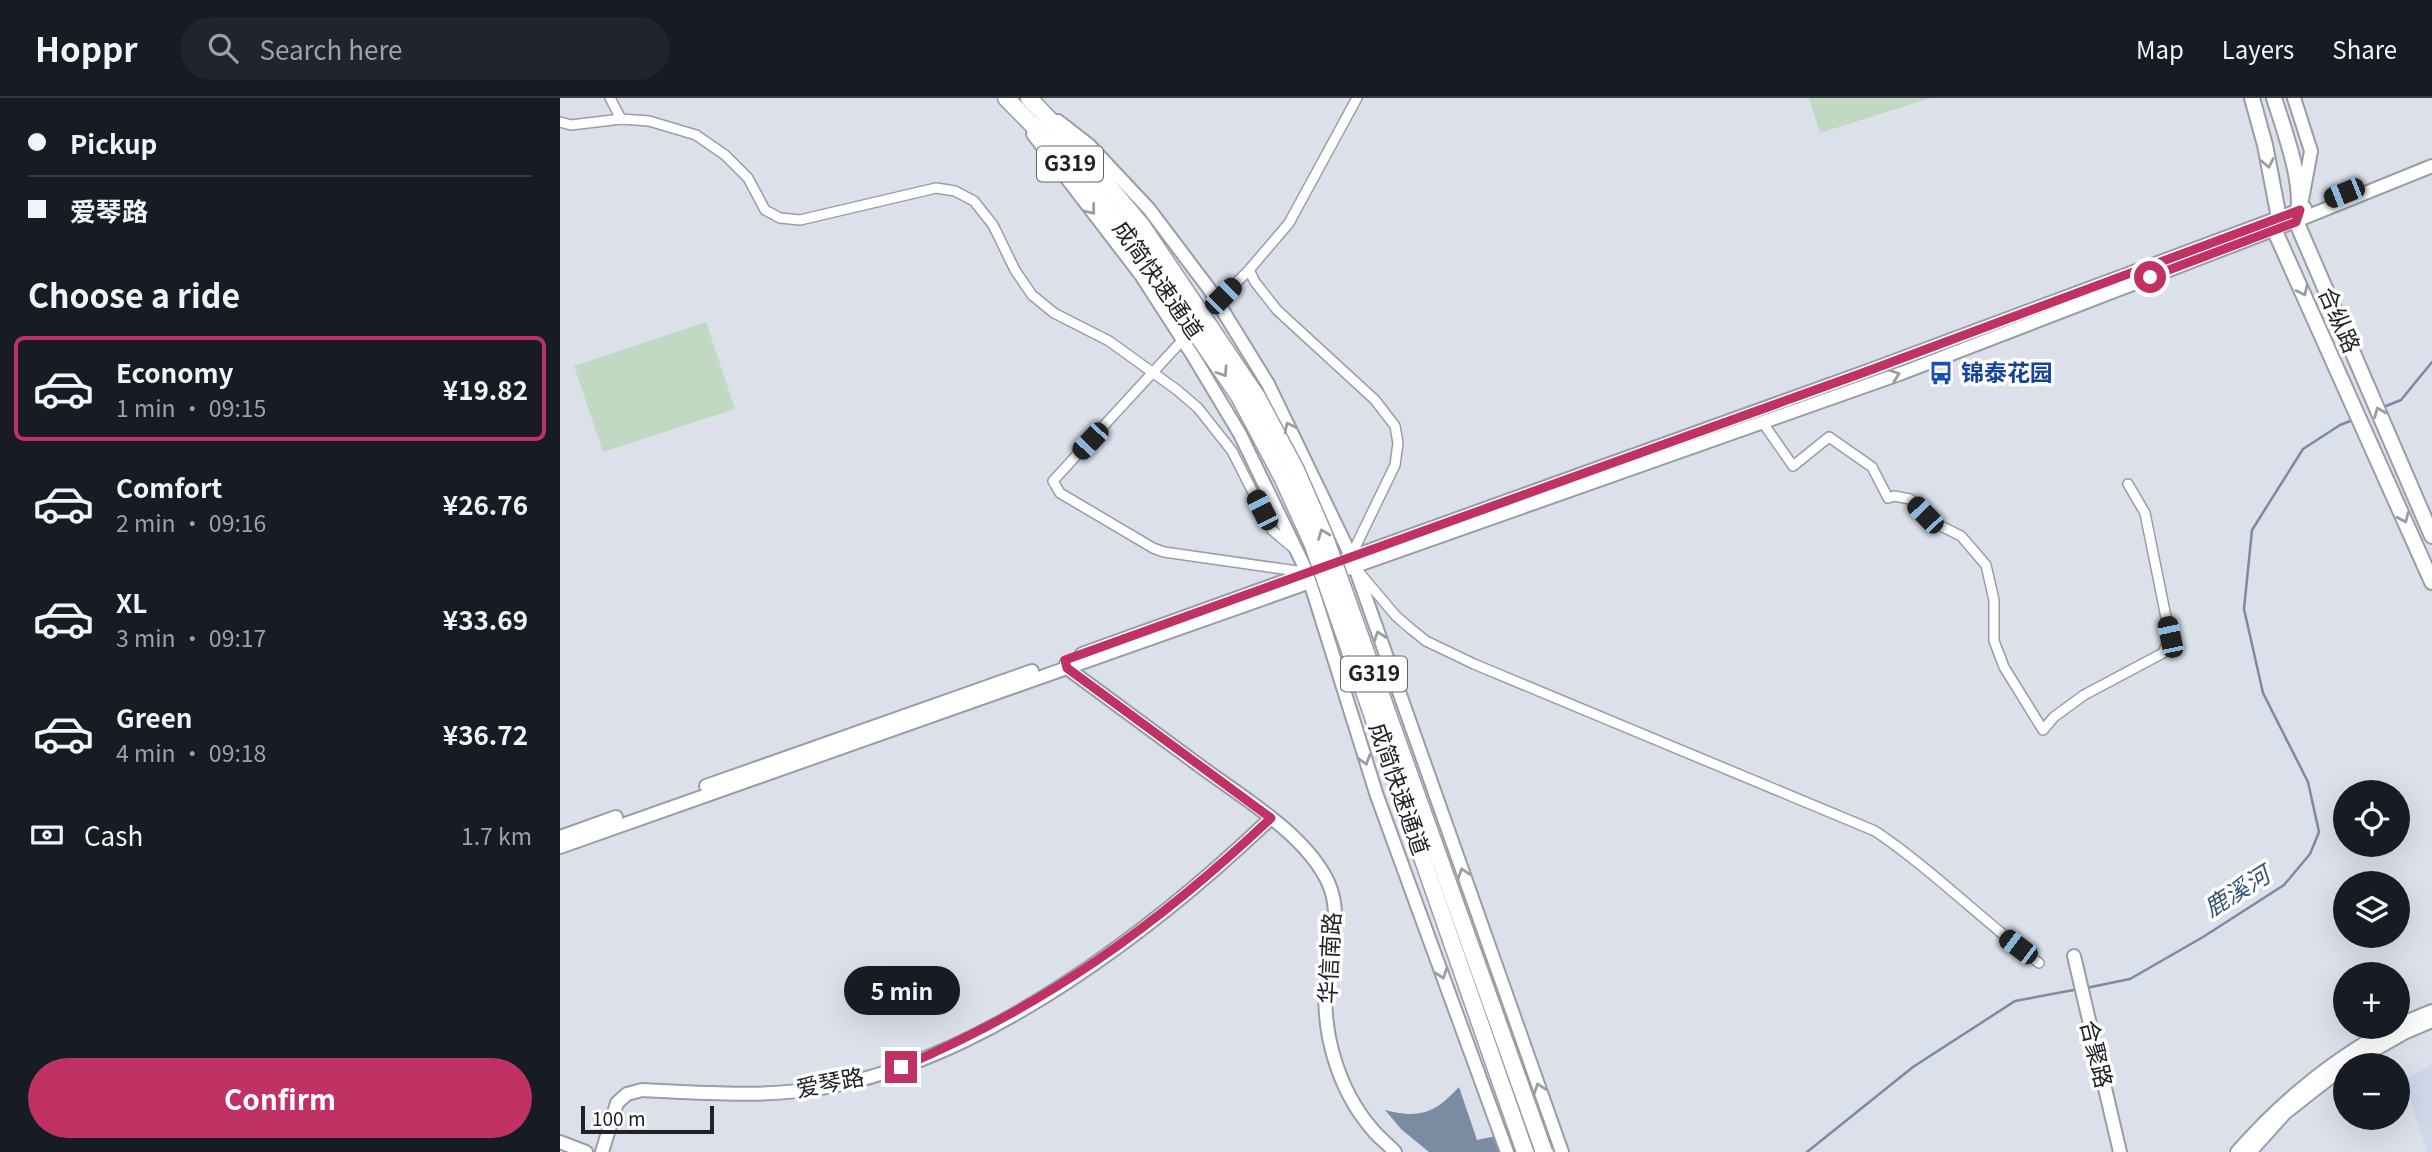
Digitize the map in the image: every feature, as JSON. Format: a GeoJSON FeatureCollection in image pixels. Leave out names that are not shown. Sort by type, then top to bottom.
{"type":"FeatureCollection","features":[{"type":"Feature","properties":{"kind":"highway","name":"成简快速通道"},"geometry":{"type":"LineString","coordinates":[[1005,98],[1135,231],[1239,396],[1283,479],[1313,545],[1525,1152]]}},
{"type":"Feature","properties":{"kind":"highway","name":"成简快速通道"},"geometry":{"type":"LineString","coordinates":[[1029,98],[1079,151],[1257,397],[1296,470],[1323,532],[1544,1152]]}},
{"type":"Feature","properties":{"kind":"main road"},"geometry":{"type":"LineString","coordinates":[[2252,98],[2265,145],[2276,223],[2432,582]]}},
{"type":"Feature","properties":{"kind":"main road","name":"合纵路"},"geometry":{"type":"LineString","coordinates":[[2274,98],[2292,153],[2298,216],[2432,536]]}},
{"type":"Feature","properties":{"kind":"street"},"geometry":{"type":"LineString","coordinates":[[610,98],[621,119]]}},
{"type":"Feature","properties":{"kind":"street"},"geometry":{"type":"LineString","coordinates":[[1005,98],[1141,275],[1192,354],[1240,434],[1309,577],[1377,796],[1507,1152]]}},
{"type":"Feature","properties":{"kind":"street"},"geometry":{"type":"LineString","coordinates":[[1029,98],[1088,145],[1149,209],[1210,290],[1268,384],[1353,562],[1562,1152]]}},
{"type":"Feature","properties":{"kind":"street"},"geometry":{"type":"LineString","coordinates":[[1223,296],[1289,223],[1357,98]]}},
{"type":"Feature","properties":{"kind":"street"},"geometry":{"type":"LineString","coordinates":[[2294,98],[2311,151],[2298,216]]}},
{"type":"Feature","properties":{"kind":"street"},"geometry":{"type":"LineString","coordinates":[[560,122],[571,125],[621,119],[649,121],[696,135],[725,155],[748,178],[765,210],[780,218],[800,220],[936,188],[955,191],[975,201],[1032,295],[1054,313],[1109,341],[1154,373],[1177,390],[1213,425],[1231,451],[1272,530],[1294,548]]}},
{"type":"Feature","properties":{"kind":"street"},"geometry":{"type":"LineString","coordinates":[[2298,216],[2432,157]]}},
{"type":"Feature","properties":{"kind":"street"},"geometry":{"type":"LineString","coordinates":[[1353,562],[2432,166]]}},
{"type":"Feature","properties":{"kind":"street"},"geometry":{"type":"LineString","coordinates":[[560,847],[1309,577],[1902,373],[2276,223]]}},
{"type":"Feature","properties":{"kind":"street"},"geometry":{"type":"LineString","coordinates":[[1249,270],[1277,310],[1375,400],[1395,426],[1398,443],[1395,465],[1353,562]]}},
{"type":"Feature","properties":{"kind":"street"},"geometry":{"type":"LineString","coordinates":[[1178,345],[1053,481],[1054,485],[1060,493],[1164,552],[1309,577]]}},
{"type":"Feature","properties":{"kind":"street"},"geometry":{"type":"LineString","coordinates":[[1763,422],[1793,466],[1829,437],[1872,467],[1888,498],[1894,496],[1910,499],[1933,522],[1961,536],[1986,565],[1994,600],[1994,641],[2004,667],[2043,730],[2054,717],[2084,695],[2162,653],[2170,637],[2145,513],[2128,484]]}},
{"type":"Feature","properties":{"kind":"street"},"geometry":{"type":"LineString","coordinates":[[1353,562],[1396,616],[1426,641],[1474,664],[1875,831],[1903,850],[1998,932],[2039,963]]}},
{"type":"Feature","properties":{"kind":"street"},"geometry":{"type":"LineString","coordinates":[[560,837],[1066,664]]}},
{"type":"Feature","properties":{"kind":"street","name":"华信南路"},"geometry":{"type":"LineString","coordinates":[[1066,664],[1271,818],[1306,850],[1328,882],[1336,926],[1326,987],[1333,1058],[1372,1129],[1395,1152]]}},
{"type":"Feature","properties":{"kind":"street","name":"爱琴路"},"geometry":{"type":"LineString","coordinates":[[602,1152],[617,1103],[626,1094],[642,1090],[754,1095],[828,1087],[901,1067],[954,1045],[1064,984],[1121,946],[1271,818]]}},
{"type":"Feature","properties":{"kind":"street","name":"合聚路"},"geometry":{"type":"LineString","coordinates":[[2074,956],[2120,1152]]}},
{"type":"Feature","properties":{"kind":"street"},"geometry":{"type":"LineString","coordinates":[[2410,1020],[2432,1011]]}},
{"type":"Feature","properties":{"kind":"street"},"geometry":{"type":"LineString","coordinates":[[2368,1053],[2432,1021]]}},
{"type":"Feature","properties":{"kind":"street"},"geometry":{"type":"LineString","coordinates":[[2237,1152],[2284,1102],[2305,1084],[2373,1039]]}},
{"type":"Feature","properties":{"kind":"street"},"geometry":{"type":"LineString","coordinates":[[2250,1152],[2285,1113],[2333,1075]]}},
{"type":"Feature","properties":{"kind":"street"},"geometry":{"type":"LineString","coordinates":[[560,1142],[586,1152]]}},
{"type":"Feature","properties":{"kind":"shaded area"},"geometry":{"type":"Polygon","coordinates":[[[2432,1064],[2432,1152],[2427,1152],[2410,1099],[2410,1077],[2432,1064]]]}},
{"type":"Feature","properties":{"kind":"shaded area"},"geometry":{"type":"Polygon","coordinates":[[[1459,1087],[1477,1140],[1496,1136],[1503,1152],[1429,1152],[1401,1129],[1385,1110],[1408,1114],[1426,1112],[1442,1103],[1459,1087]]]}},
{"type":"Feature","properties":{"kind":"green space"},"geometry":{"type":"Polygon","coordinates":[[[1809,98],[1930,98],[1820,133],[1809,98]]]}},
{"type":"Feature","properties":{"kind":"green space"},"geometry":{"type":"Polygon","coordinates":[[[706,322],[735,409],[603,452],[574,366],[706,322]]]}},
{"type":"Feature","properties":{"kind":"waterway","name":"鹿溪河"},"geometry":{"type":"LineString","coordinates":[[2381,408],[2401,400],[2432,362]]}},
{"type":"Feature","properties":{"kind":"waterway","name":"鹿溪河"},"geometry":{"type":"LineString","coordinates":[[2086,988],[2130,979],[2203,937],[2284,885],[2310,854],[2319,832],[2308,782],[2263,693],[2244,609],[2252,530],[2303,449],[2340,425],[2353,420]]}},
{"type":"Feature","properties":{"kind":"waterway","name":"鹿溪河"},"geometry":{"type":"LineString","coordinates":[[1807,1152],[1913,1067],[2015,1001],[2079,989]]}},
{"type":"Feature","properties":{"kind":"place","name":"锦泰花园"},"geometry":{"type":"Point","coordinates":[1941,373]}},
{"type":"Feature","properties":{"kind":"route"},"geometry":{"type":"LineString","coordinates":[[901,1067],[954,1045],[1011,1015],[1121,946],[1271,818],[1067,668],[1065,660],[1865,372],[2300,210],[2296,222],[2150,277]]}}]}
